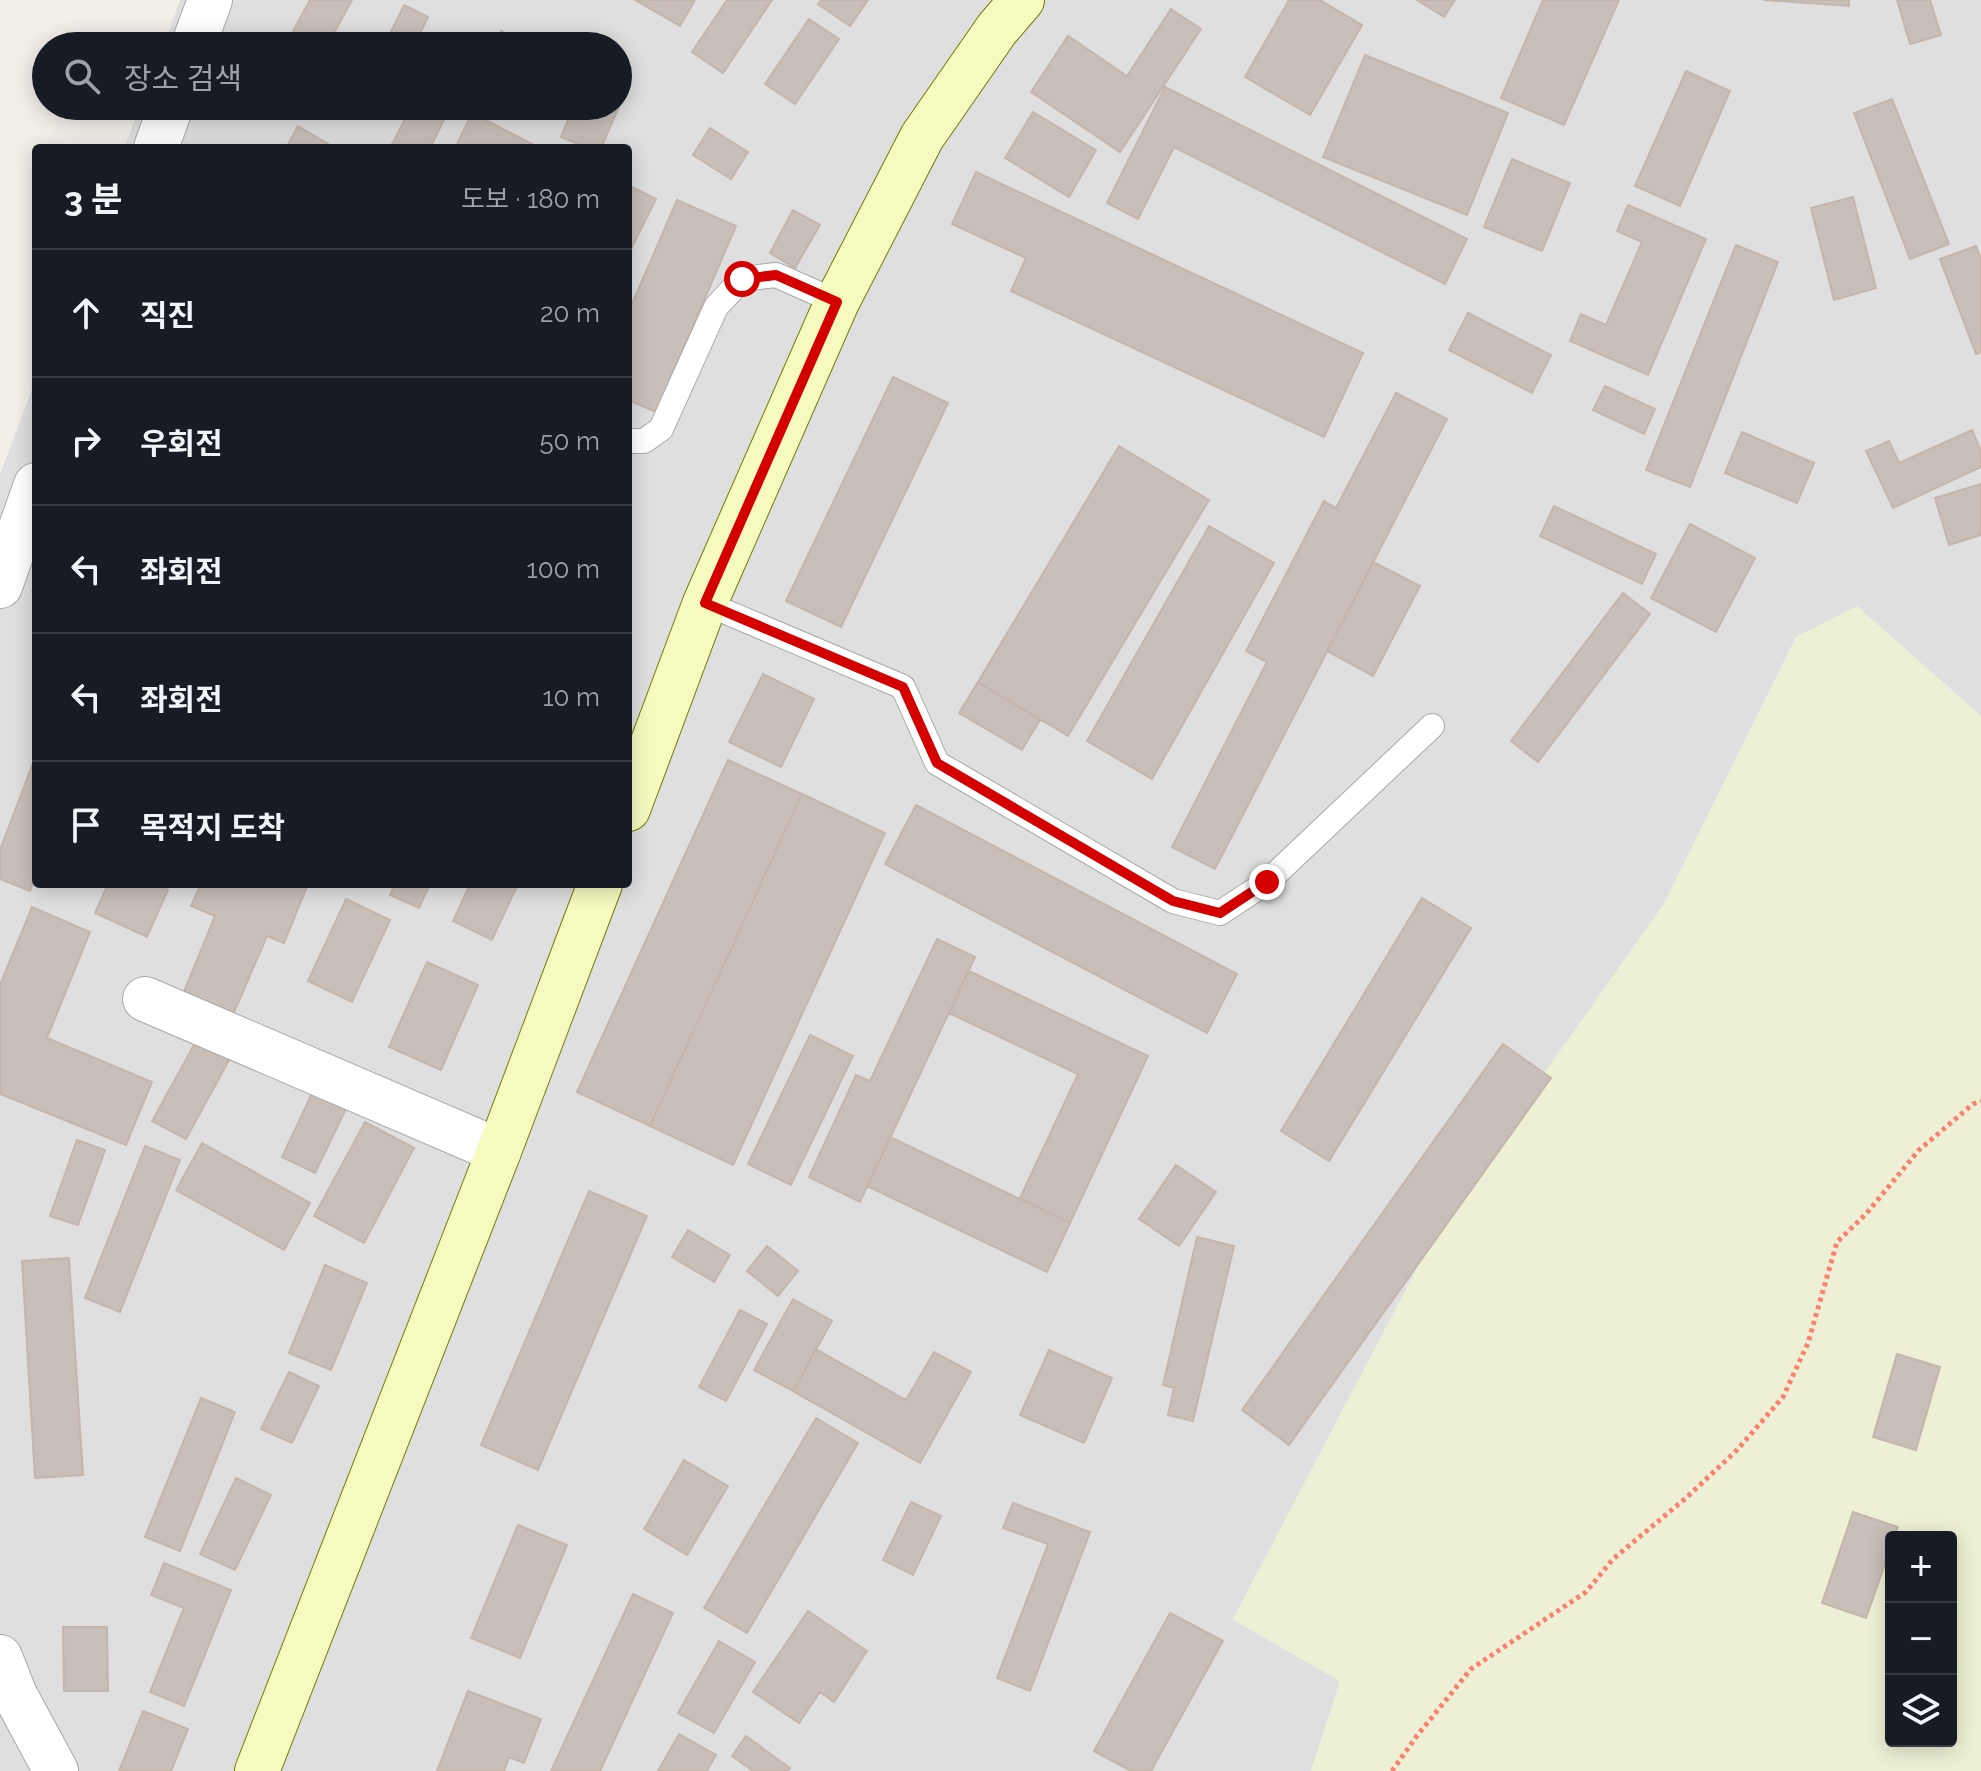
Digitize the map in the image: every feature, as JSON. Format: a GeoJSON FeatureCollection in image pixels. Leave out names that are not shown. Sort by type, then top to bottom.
{"type":"FeatureCollection","features":[{"type":"Feature","properties":{"kind":"main road"},"geometry":{"type":"LineString","coordinates":[[632,798],[705,603],[837,302],[922,137],[997,29],[1022,0]]}},
{"type":"Feature","properties":{"kind":"main road"},"geometry":{"type":"LineString","coordinates":[[257,1771],[598,888]]}},
{"type":"Feature","properties":{"kind":"street"},"geometry":{"type":"LineString","coordinates":[[198,32],[210,0]]}},
{"type":"Feature","properties":{"kind":"street"},"geometry":{"type":"LineString","coordinates":[[157,144],[166,120]]}},
{"type":"Feature","properties":{"kind":"street"},"geometry":{"type":"LineString","coordinates":[[0,586],[32,496]]}},
{"type":"Feature","properties":{"kind":"street"},"geometry":{"type":"LineString","coordinates":[[145,999],[499,1151]]}},
{"type":"Feature","properties":{"kind":"street"},"geometry":{"type":"LineString","coordinates":[[0,1657],[15,1695],[56,1771]]}},
{"type":"Feature","properties":{"kind":"lane"},"geometry":{"type":"LineString","coordinates":[[632,441],[644,441],[661,429],[716,307],[742,279],[776,275],[837,302]]}},
{"type":"Feature","properties":{"kind":"lane"},"geometry":{"type":"LineString","coordinates":[[705,603],[903,687],[937,763],[1173,901],[1220,913],[1267,882],[1432,726]]}},
{"type":"Feature","properties":{"kind":"path"},"geometry":{"type":"LineString","coordinates":[[1392,1771],[1471,1669],[1586,1592],[1613,1559],[1737,1450],[1783,1397],[1808,1343],[1837,1242],[1889,1189],[1919,1150],[1973,1104],[1981,1101]]}},
{"type":"Feature","properties":{"kind":"shaded area"},"geometry":{"type":"Polygon","coordinates":[[[180,0],[1981,0],[1981,716],[1857,607],[1796,637],[1664,904],[1447,1211],[1233,1619],[1340,1681],[1311,1771],[0,1771],[0,474],[32,390],[32,888],[632,888],[632,144],[126,144],[135,120],[632,120],[632,32],[168,32],[180,0]]]}},
{"type":"Feature","properties":{"kind":"green space"},"geometry":{"type":"Polygon","coordinates":[[[1857,606],[1981,716],[1981,1771],[1311,1771],[1340,1681],[1233,1620],[1447,1211],[1664,904],[1796,637],[1857,606]]]}},
{"type":"Feature","properties":{"kind":"building"},"geometry":{"type":"Polygon","coordinates":[[[310,0],[352,0],[335,32],[293,32],[310,0]]]}},
{"type":"Feature","properties":{"kind":"building"},"geometry":{"type":"Polygon","coordinates":[[[635,0],[695,0],[680,26],[635,0]]]}},
{"type":"Feature","properties":{"kind":"building"},"geometry":{"type":"Polygon","coordinates":[[[727,0],[772,0],[723,73],[692,52],[727,0]]]}},
{"type":"Feature","properties":{"kind":"building"},"geometry":{"type":"Polygon","coordinates":[[[821,0],[868,0],[850,26],[818,4],[821,0]]]}},
{"type":"Feature","properties":{"kind":"building"},"geometry":{"type":"Polygon","coordinates":[[[1289,0],[1320,0],[1362,25],[1310,115],[1245,77],[1289,0]]]}},
{"type":"Feature","properties":{"kind":"building"},"geometry":{"type":"Polygon","coordinates":[[[1417,0],[1455,0],[1444,17],[1417,0]]]}},
{"type":"Feature","properties":{"kind":"building"},"geometry":{"type":"Polygon","coordinates":[[[1543,0],[1619,0],[1564,125],[1501,98],[1543,0]]]}},
{"type":"Feature","properties":{"kind":"building"},"geometry":{"type":"Polygon","coordinates":[[[1763,0],[1849,0],[1849,6],[1763,0]]]}},
{"type":"Feature","properties":{"kind":"building"},"geometry":{"type":"Polygon","coordinates":[[[1897,0],[1930,0],[1941,35],[1910,44],[1897,0]]]}},
{"type":"Feature","properties":{"kind":"building"},"geometry":{"type":"Polygon","coordinates":[[[404,5],[428,17],[421,32],[391,32],[404,5]]]}},
{"type":"Feature","properties":{"kind":"building"},"geometry":{"type":"Polygon","coordinates":[[[1171,9],[1201,29],[1120,152],[1031,92],[1068,36],[1127,76],[1171,9]]]}},
{"type":"Feature","properties":{"kind":"building"},"geometry":{"type":"Polygon","coordinates":[[[809,19],[839,39],[795,104],[765,84],[809,19]]]}},
{"type":"Feature","properties":{"kind":"building"},"geometry":{"type":"Polygon","coordinates":[[[1365,55],[1508,113],[1467,215],[1323,157],[1365,55]]]}},
{"type":"Feature","properties":{"kind":"building"},"geometry":{"type":"Polygon","coordinates":[[[1686,71],[1730,91],[1680,206],[1635,186],[1686,71]]]}},
{"type":"Feature","properties":{"kind":"building"},"geometry":{"type":"Polygon","coordinates":[[[1165,87],[1467,239],[1445,284],[1174,147],[1138,219],[1107,203],[1165,87]]]}},
{"type":"Feature","properties":{"kind":"building"},"geometry":{"type":"Polygon","coordinates":[[[1892,99],[1949,244],[1910,259],[1854,113],[1892,99]]]}},
{"type":"Feature","properties":{"kind":"building"},"geometry":{"type":"Polygon","coordinates":[[[1033,112],[1096,150],[1069,197],[1005,158],[1033,112]]]}},
{"type":"Feature","properties":{"kind":"building"},"geometry":{"type":"Polygon","coordinates":[[[405,120],[444,120],[432,144],[392,144],[405,120]]]}},
{"type":"Feature","properties":{"kind":"building"},"geometry":{"type":"Polygon","coordinates":[[[469,120],[486,120],[532,144],[457,144],[469,120]]]}},
{"type":"Feature","properties":{"kind":"building"},"geometry":{"type":"Polygon","coordinates":[[[568,120],[613,120],[603,144],[578,144],[561,137],[568,120]]]}},
{"type":"Feature","properties":{"kind":"building"},"geometry":{"type":"Polygon","coordinates":[[[298,126],[328,144],[288,144],[298,126]]]}},
{"type":"Feature","properties":{"kind":"building"},"geometry":{"type":"Polygon","coordinates":[[[710,128],[748,152],[731,179],[693,155],[710,128]]]}},
{"type":"Feature","properties":{"kind":"building"},"geometry":{"type":"Polygon","coordinates":[[[1512,159],[1570,183],[1542,251],[1484,227],[1512,159]]]}},
{"type":"Feature","properties":{"kind":"building"},"geometry":{"type":"Polygon","coordinates":[[[976,172],[1363,353],[1324,437],[1011,291],[1026,258],[952,224],[976,172]]]}},
{"type":"Feature","properties":{"kind":"building"},"geometry":{"type":"Polygon","coordinates":[[[632,187],[656,199],[632,247],[632,187]]]}},
{"type":"Feature","properties":{"kind":"building"},"geometry":{"type":"Polygon","coordinates":[[[1853,197],[1876,288],[1834,300],[1811,208],[1853,197]]]}},
{"type":"Feature","properties":{"kind":"building"},"geometry":{"type":"Polygon","coordinates":[[[677,200],[736,226],[656,412],[632,402],[632,304],[677,200]]]}},
{"type":"Feature","properties":{"kind":"building"},"geometry":{"type":"Polygon","coordinates":[[[1628,205],[1706,239],[1648,375],[1570,341],[1581,314],[1606,325],[1642,242],[1617,231],[1628,205]]]}},
{"type":"Feature","properties":{"kind":"building"},"geometry":{"type":"Polygon","coordinates":[[[793,210],[820,225],[795,268],[770,253],[793,210]]]}},
{"type":"Feature","properties":{"kind":"building"},"geometry":{"type":"Polygon","coordinates":[[[1736,245],[1778,262],[1690,487],[1646,470],[1736,245]]]}},
{"type":"Feature","properties":{"kind":"building"},"geometry":{"type":"Polygon","coordinates":[[[1976,246],[1981,259],[1981,352],[1976,354],[1940,259],[1976,246]]]}},
{"type":"Feature","properties":{"kind":"building"},"geometry":{"type":"Polygon","coordinates":[[[1468,313],[1551,355],[1532,393],[1449,350],[1468,313]]]}},
{"type":"Feature","properties":{"kind":"building"},"geometry":{"type":"Polygon","coordinates":[[[893,377],[948,403],[841,627],[786,601],[893,377]]]}},
{"type":"Feature","properties":{"kind":"building"},"geometry":{"type":"Polygon","coordinates":[[[1605,386],[1655,409],[1644,434],[1593,410],[1605,386]]]}},
{"type":"Feature","properties":{"kind":"building"},"geometry":{"type":"Polygon","coordinates":[[[1396,393],[1447,419],[1215,869],[1172,847],[1267,662],[1246,651],[1324,501],[1336,508],[1396,393]]]}},
{"type":"Feature","properties":{"kind":"building"},"geometry":{"type":"Polygon","coordinates":[[[1972,430],[1981,451],[1981,467],[1893,508],[1866,451],[1889,441],[1899,463],[1972,430]]]}},
{"type":"Feature","properties":{"kind":"building"},"geometry":{"type":"Polygon","coordinates":[[[1742,432],[1814,463],[1797,503],[1725,473],[1742,432]]]}},
{"type":"Feature","properties":{"kind":"building"},"geometry":{"type":"Polygon","coordinates":[[[1119,446],[1209,500],[1068,736],[978,682],[1119,446]]]}},
{"type":"Feature","properties":{"kind":"building"},"geometry":{"type":"Polygon","coordinates":[[[1981,484],[1981,535],[1949,545],[1935,498],[1981,484]]]}},
{"type":"Feature","properties":{"kind":"building"},"geometry":{"type":"Polygon","coordinates":[[[1554,506],[1656,554],[1642,584],[1540,536],[1554,506]]]}},
{"type":"Feature","properties":{"kind":"building"},"geometry":{"type":"Polygon","coordinates":[[[1690,524],[1755,558],[1716,632],[1651,598],[1690,524]]]}},
{"type":"Feature","properties":{"kind":"building"},"geometry":{"type":"Polygon","coordinates":[[[1209,526],[1274,563],[1152,779],[1087,741],[1209,526]]]}},
{"type":"Feature","properties":{"kind":"building"},"geometry":{"type":"Polygon","coordinates":[[[1373,562],[1420,586],[1373,676],[1327,651],[1373,562]]]}},
{"type":"Feature","properties":{"kind":"building"},"geometry":{"type":"Polygon","coordinates":[[[1623,593],[1650,614],[1538,762],[1511,741],[1623,593]]]}},
{"type":"Feature","properties":{"kind":"building"},"geometry":{"type":"Polygon","coordinates":[[[763,674],[814,699],[781,767],[729,742],[763,674]]]}},
{"type":"Feature","properties":{"kind":"building"},"geometry":{"type":"Polygon","coordinates":[[[978,682],[1040,720],[1022,750],[959,713],[978,682]]]}},
{"type":"Feature","properties":{"kind":"building"},"geometry":{"type":"Polygon","coordinates":[[[728,760],[802,794],[650,1126],[577,1092],[728,760]]]}},
{"type":"Feature","properties":{"kind":"building"},"geometry":{"type":"Polygon","coordinates":[[[32,766],[30,891],[0,879],[0,850],[32,766]]]}},
{"type":"Feature","properties":{"kind":"building"},"geometry":{"type":"Polygon","coordinates":[[[802,794],[885,833],[733,1165],[650,1126],[802,794]]]}},
{"type":"Feature","properties":{"kind":"building"},"geometry":{"type":"Polygon","coordinates":[[[916,805],[1237,974],[1207,1033],[885,864],[916,805]]]}},
{"type":"Feature","properties":{"kind":"building"},"geometry":{"type":"Polygon","coordinates":[[[106,888],[168,890],[147,937],[95,913],[106,888]]]}},
{"type":"Feature","properties":{"kind":"building"},"geometry":{"type":"Polygon","coordinates":[[[199,888],[306,888],[284,943],[267,936],[233,1015],[183,994],[215,916],[191,906],[199,888]]]}},
{"type":"Feature","properties":{"kind":"building"},"geometry":{"type":"Polygon","coordinates":[[[393,888],[428,888],[419,908],[390,895],[393,888]]]}},
{"type":"Feature","properties":{"kind":"building"},"geometry":{"type":"Polygon","coordinates":[[[468,888],[516,888],[492,940],[453,921],[468,888]]]}},
{"type":"Feature","properties":{"kind":"building"},"geometry":{"type":"Polygon","coordinates":[[[1422,898],[1471,928],[1329,1161],[1281,1131],[1422,898]]]}},
{"type":"Feature","properties":{"kind":"building"},"geometry":{"type":"Polygon","coordinates":[[[346,899],[390,920],[352,1002],[308,981],[346,899]]]}},
{"type":"Feature","properties":{"kind":"building"},"geometry":{"type":"Polygon","coordinates":[[[32,907],[90,932],[47,1038],[152,1082],[126,1145],[0,1094],[0,985],[32,907]]]}},
{"type":"Feature","properties":{"kind":"building"},"geometry":{"type":"Polygon","coordinates":[[[937,939],[975,957],[860,1202],[809,1177],[856,1075],[870,1081],[937,939]]]}},
{"type":"Feature","properties":{"kind":"building"},"geometry":{"type":"Polygon","coordinates":[[[427,962],[478,985],[441,1070],[389,1047],[427,962]]]}},
{"type":"Feature","properties":{"kind":"building"},"geometry":{"type":"Polygon","coordinates":[[[969,971],[1148,1056],[1070,1223],[1020,1198],[1078,1074],[949,1013],[969,971]]]}},
{"type":"Feature","properties":{"kind":"building"},"geometry":{"type":"Polygon","coordinates":[[[200,1034],[233,1053],[186,1139],[152,1121],[200,1034]]]}},
{"type":"Feature","properties":{"kind":"building"},"geometry":{"type":"Polygon","coordinates":[[[810,1035],[853,1056],[791,1185],[748,1164],[810,1035]]]}},
{"type":"Feature","properties":{"kind":"building"},"geometry":{"type":"Polygon","coordinates":[[[1503,1044],[1551,1078],[1289,1445],[1242,1410],[1503,1044]]]}},
{"type":"Feature","properties":{"kind":"building"},"geometry":{"type":"Polygon","coordinates":[[[314,1089],[348,1105],[315,1173],[282,1157],[314,1089]]]}},
{"type":"Feature","properties":{"kind":"building"},"geometry":{"type":"Polygon","coordinates":[[[365,1122],[414,1148],[364,1243],[314,1216],[365,1122]]]}},
{"type":"Feature","properties":{"kind":"building"},"geometry":{"type":"Polygon","coordinates":[[[890,1137],[1070,1223],[1047,1272],[867,1186],[890,1137]]]}},
{"type":"Feature","properties":{"kind":"building"},"geometry":{"type":"Polygon","coordinates":[[[77,1140],[105,1150],[78,1225],[50,1216],[77,1140]]]}},
{"type":"Feature","properties":{"kind":"building"},"geometry":{"type":"Polygon","coordinates":[[[202,1143],[310,1203],[284,1250],[176,1190],[202,1143]]]}},
{"type":"Feature","properties":{"kind":"building"},"geometry":{"type":"Polygon","coordinates":[[[145,1146],[180,1160],[120,1312],[85,1298],[145,1146]]]}},
{"type":"Feature","properties":{"kind":"building"},"geometry":{"type":"Polygon","coordinates":[[[1176,1165],[1216,1192],[1179,1246],[1139,1219],[1176,1165]]]}},
{"type":"Feature","properties":{"kind":"building"},"geometry":{"type":"Polygon","coordinates":[[[589,1191],[647,1216],[538,1470],[481,1445],[589,1191]]]}},
{"type":"Feature","properties":{"kind":"building"},"geometry":{"type":"Polygon","coordinates":[[[688,1230],[730,1255],[714,1282],[672,1257],[688,1230]]]}},
{"type":"Feature","properties":{"kind":"building"},"geometry":{"type":"Polygon","coordinates":[[[1197,1237],[1234,1246],[1193,1421],[1168,1415],[1174,1388],[1163,1385],[1197,1237]]]}},
{"type":"Feature","properties":{"kind":"building"},"geometry":{"type":"Polygon","coordinates":[[[767,1246],[798,1271],[778,1296],[747,1271],[767,1246]]]}},
{"type":"Feature","properties":{"kind":"building"},"geometry":{"type":"Polygon","coordinates":[[[69,1258],[83,1475],[35,1478],[22,1261],[69,1258]]]}},
{"type":"Feature","properties":{"kind":"building"},"geometry":{"type":"Polygon","coordinates":[[[325,1265],[367,1283],[331,1370],[289,1353],[325,1265]]]}},
{"type":"Feature","properties":{"kind":"building"},"geometry":{"type":"Polygon","coordinates":[[[793,1299],[832,1321],[793,1391],[754,1370],[793,1299]]]}},
{"type":"Feature","properties":{"kind":"building"},"geometry":{"type":"Polygon","coordinates":[[[740,1310],[767,1324],[726,1401],[699,1387],[740,1310]]]}},
{"type":"Feature","properties":{"kind":"building"},"geometry":{"type":"Polygon","coordinates":[[[816,1349],[906,1400],[934,1352],[971,1372],[920,1463],[793,1391],[816,1349]]]}},
{"type":"Feature","properties":{"kind":"building"},"geometry":{"type":"Polygon","coordinates":[[[1049,1350],[1112,1378],[1084,1443],[1020,1415],[1049,1350]]]}},
{"type":"Feature","properties":{"kind":"building"},"geometry":{"type":"Polygon","coordinates":[[[1897,1354],[1940,1367],[1916,1450],[1873,1437],[1897,1354]]]}},
{"type":"Feature","properties":{"kind":"building"},"geometry":{"type":"Polygon","coordinates":[[[289,1372],[319,1386],[292,1443],[261,1429],[289,1372]]]}},
{"type":"Feature","properties":{"kind":"building"},"geometry":{"type":"Polygon","coordinates":[[[201,1398],[235,1412],[180,1551],[145,1537],[201,1398]]]}},
{"type":"Feature","properties":{"kind":"building"},"geometry":{"type":"Polygon","coordinates":[[[816,1418],[858,1443],[747,1633],[704,1608],[816,1418]]]}},
{"type":"Feature","properties":{"kind":"building"},"geometry":{"type":"Polygon","coordinates":[[[684,1460],[728,1486],[687,1555],[644,1529],[684,1460]]]}},
{"type":"Feature","properties":{"kind":"building"},"geometry":{"type":"Polygon","coordinates":[[[236,1478],[271,1495],[235,1570],[200,1554],[236,1478]]]}},
{"type":"Feature","properties":{"kind":"building"},"geometry":{"type":"Polygon","coordinates":[[[911,1502],[941,1516],[913,1575],[883,1560],[911,1502]]]}},
{"type":"Feature","properties":{"kind":"building"},"geometry":{"type":"Polygon","coordinates":[[[1013,1503],[1090,1532],[1030,1691],[997,1678],[1048,1544],[1003,1528],[1013,1503]]]}},
{"type":"Feature","properties":{"kind":"building"},"geometry":{"type":"Polygon","coordinates":[[[1853,1512],[1898,1527],[1896,1531],[1885,1531],[1885,1564],[1866,1618],[1822,1603],[1853,1512]]]}},
{"type":"Feature","properties":{"kind":"building"},"geometry":{"type":"Polygon","coordinates":[[[518,1525],[567,1545],[520,1658],[471,1638],[518,1525]]]}},
{"type":"Feature","properties":{"kind":"building"},"geometry":{"type":"Polygon","coordinates":[[[164,1563],[231,1590],[184,1706],[150,1692],[184,1608],[151,1595],[164,1563]]]}},
{"type":"Feature","properties":{"kind":"building"},"geometry":{"type":"Polygon","coordinates":[[[633,1594],[673,1613],[600,1771],[551,1771],[633,1594]]]}},
{"type":"Feature","properties":{"kind":"building"},"geometry":{"type":"Polygon","coordinates":[[[808,1611],[867,1651],[834,1702],[820,1692],[799,1723],[753,1692],[808,1611]]]}},
{"type":"Feature","properties":{"kind":"building"},"geometry":{"type":"Polygon","coordinates":[[[1170,1613],[1223,1641],[1151,1771],[1131,1771],[1094,1751],[1170,1613]]]}},
{"type":"Feature","properties":{"kind":"building"},"geometry":{"type":"Polygon","coordinates":[[[63,1627],[107,1627],[108,1691],[64,1691],[63,1627]]]}},
{"type":"Feature","properties":{"kind":"building"},"geometry":{"type":"Polygon","coordinates":[[[719,1641],[755,1662],[714,1733],[678,1713],[719,1641]]]}},
{"type":"Feature","properties":{"kind":"building"},"geometry":{"type":"Polygon","coordinates":[[[468,1691],[541,1719],[524,1763],[509,1757],[504,1771],[437,1771],[468,1691]]]}},
{"type":"Feature","properties":{"kind":"building"},"geometry":{"type":"Polygon","coordinates":[[[143,1711],[188,1729],[171,1771],[119,1771],[143,1711]]]}},
{"type":"Feature","properties":{"kind":"building"},"geometry":{"type":"Polygon","coordinates":[[[679,1734],[716,1755],[707,1771],[658,1771],[679,1734]]]}},
{"type":"Feature","properties":{"kind":"building"},"geometry":{"type":"Polygon","coordinates":[[[746,1736],[790,1768],[787,1771],[753,1771],[732,1756],[746,1736]]]}},
{"type":"Feature","properties":{"kind":"route"},"geometry":{"type":"LineString","coordinates":[[742,279],[776,275],[837,302],[705,603],[903,687],[937,763],[1173,901],[1220,913],[1267,882]]}}]}
